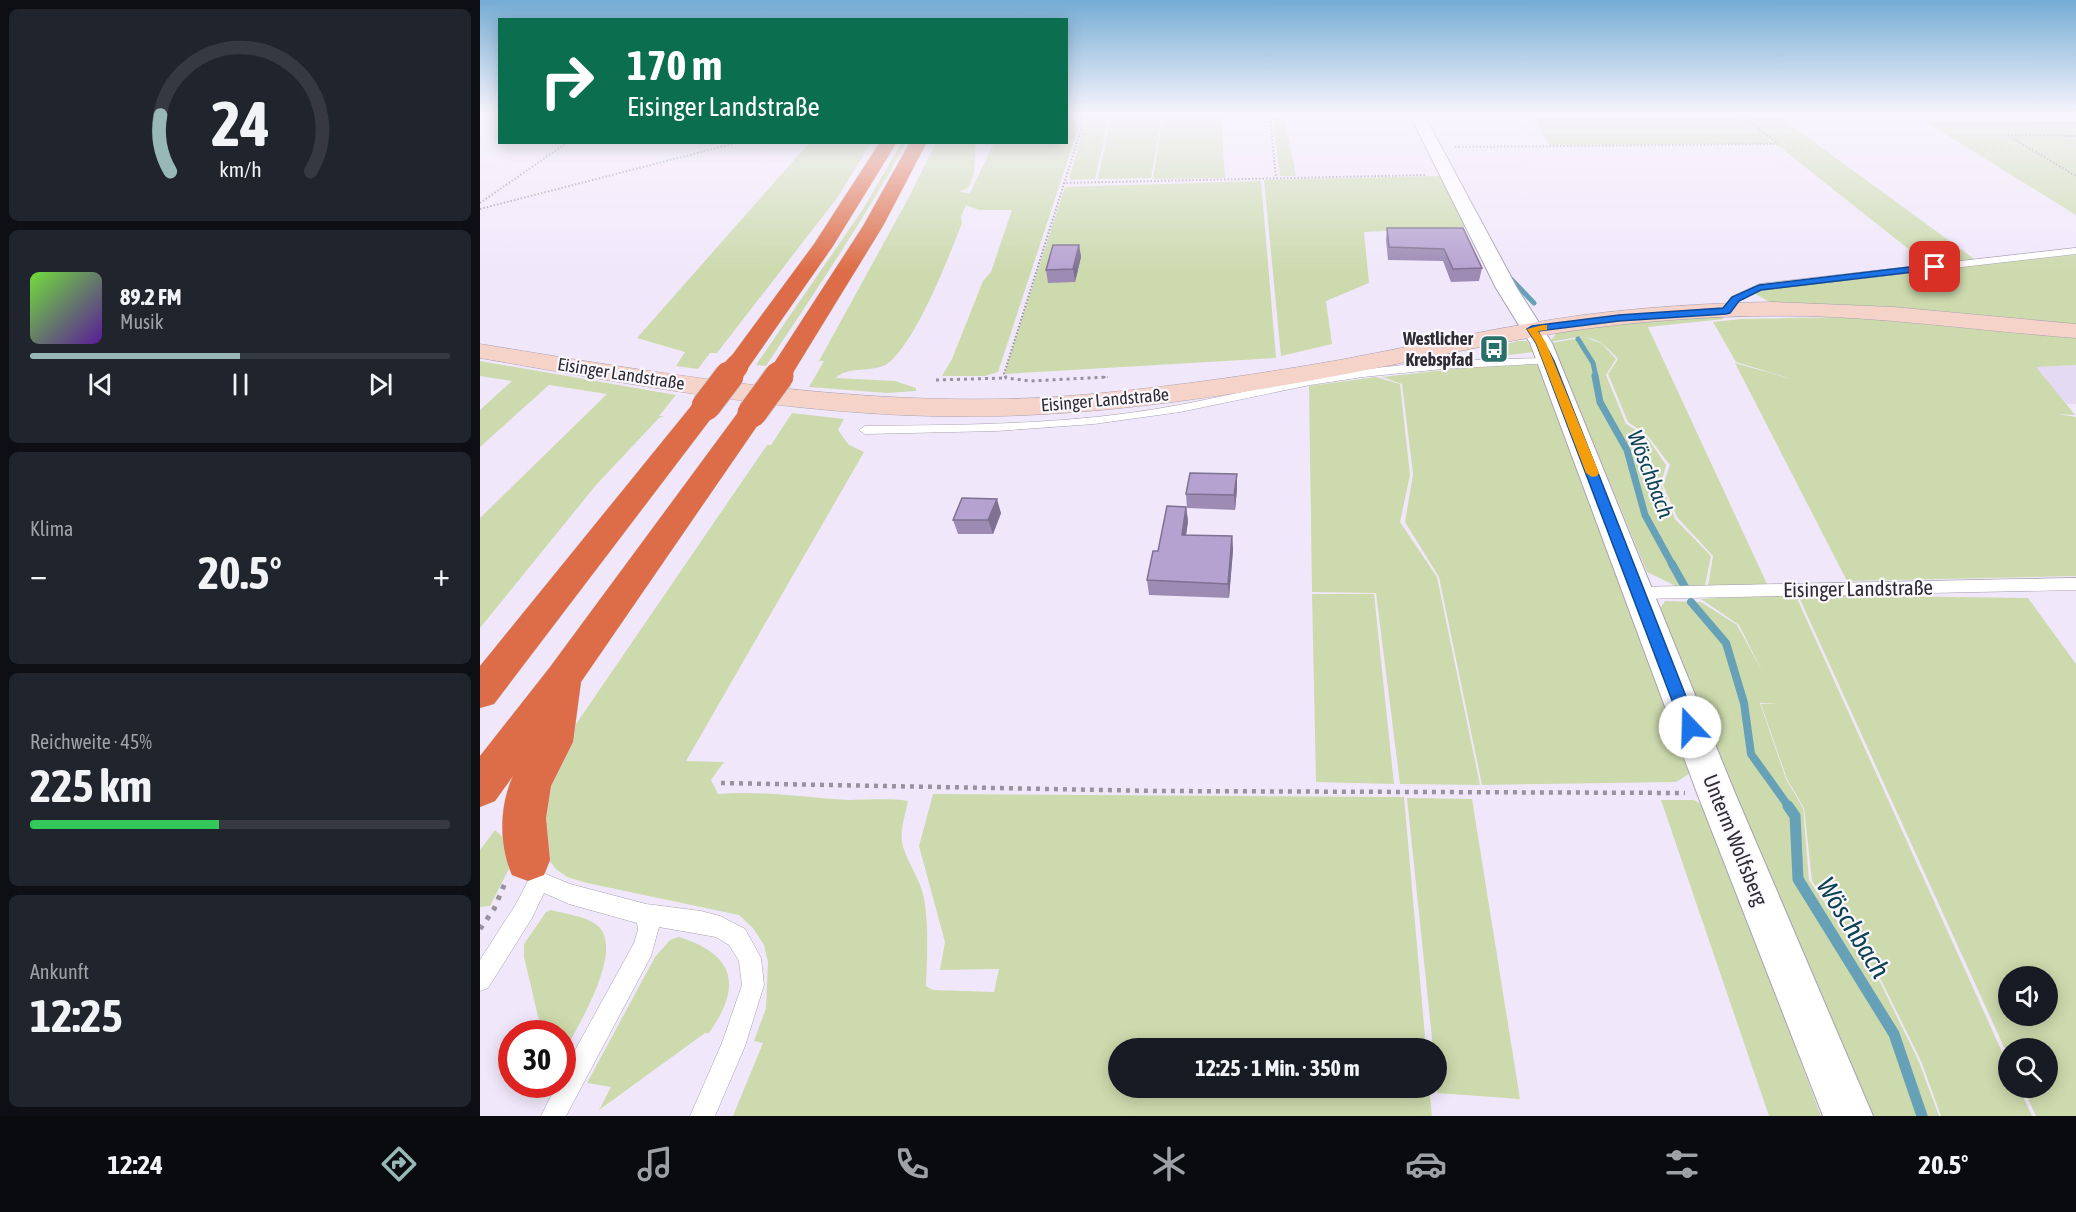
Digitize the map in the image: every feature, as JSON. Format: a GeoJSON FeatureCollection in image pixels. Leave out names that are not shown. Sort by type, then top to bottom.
{"type":"FeatureCollection","features":[{"type":"Feature","properties":{"kind":"highway"},"geometry":{"type":"LineString","coordinates":[[480,693],[737,366],[823,246],[873,167]]}},
{"type":"Feature","properties":{"kind":"highway"},"geometry":{"type":"LineString","coordinates":[[480,788],[563,678],[782,371],[873,226],[905,167]]}},
{"type":"Feature","properties":{"kind":"highway"},"geometry":{"type":"LineString","coordinates":[[480,679],[531,631]]}},
{"type":"Feature","properties":{"kind":"highway"},"geometry":{"type":"LineString","coordinates":[[533,868],[524,819],[530,784],[553,742],[563,678]]}},
{"type":"Feature","properties":{"kind":"main road","name":"Eisinger Landstraße"},"geometry":{"type":"LineString","coordinates":[[480,351],[803,401],[909,408],[1002,408],[1190,393],[1350,365],[1532,329],[1619,318],[1726,311],[1866,312],[2076,331]]}},
{"type":"Feature","properties":{"kind":"street","name":"Unterm Wolfsberg"},"geometry":{"type":"LineString","coordinates":[[1445,167],[1513,303],[1541,343],[1716,793],[1848,1116]]}},
{"type":"Feature","properties":{"kind":"lane"},"geometry":{"type":"LineString","coordinates":[[1726,311],[1735,299],[1759,287],[2076,251]]}},
{"type":"Feature","properties":{"kind":"lane","name":"Eisinger Landstraße"},"geometry":{"type":"LineString","coordinates":[[865,430],[980,429],[1087,421],[1176,410],[1336,377],[1468,362],[1548,361]]}},
{"type":"Feature","properties":{"kind":"lane","name":"Eisinger Landstraße"},"geometry":{"type":"LineString","coordinates":[[1639,593],[2076,584]]}},
{"type":"Feature","properties":{"kind":"lane"},"geometry":{"type":"LineString","coordinates":[[480,980],[524,911],[533,868],[569,894],[646,915],[701,922],[720,927],[737,937],[750,958],[753,985],[733,1046],[702,1116]]}},
{"type":"Feature","properties":{"kind":"lane"},"geometry":{"type":"LineString","coordinates":[[553,1116],[643,948],[649,930],[646,915]]}},
{"type":"Feature","properties":{"kind":"path"},"geometry":{"type":"LineString","coordinates":[[480,202],[531,167]]}},
{"type":"Feature","properties":{"kind":"path"},"geometry":{"type":"LineString","coordinates":[[480,209],[643,167]]}},
{"type":"Feature","properties":{"kind":"path"},"geometry":{"type":"LineString","coordinates":[[936,380],[1005,376],[1068,167]]}},
{"type":"Feature","properties":{"kind":"path"},"geometry":{"type":"LineString","coordinates":[[1275,167],[1276,178]]}},
{"type":"Feature","properties":{"kind":"path"},"geometry":{"type":"LineString","coordinates":[[2061,167],[2076,176]]}},
{"type":"Feature","properties":{"kind":"path"},"geometry":{"type":"LineString","coordinates":[[1063,183],[1449,175]]}},
{"type":"Feature","properties":{"kind":"path"},"geometry":{"type":"LineString","coordinates":[[721,783],[1157,791],[1716,793]]}},
{"type":"Feature","properties":{"kind":"path"},"geometry":{"type":"LineString","coordinates":[[480,929],[494,909],[511,868],[533,868]]}},
{"type":"Feature","properties":{"kind":"shaded area"},"geometry":{"type":"Polygon","coordinates":[[[2076,365],[2076,404],[2066,404],[2035,367],[2076,365]]]}},
{"type":"Feature","properties":{"kind":"green space"},"geometry":{"type":"Polygon","coordinates":[[[788,167],[856,167],[837,198],[717,353],[710,353],[698,369],[676,366],[685,352],[637,338],[788,167]]]}},
{"type":"Feature","properties":{"kind":"green space"},"geometry":{"type":"Polygon","coordinates":[[[887,167],[893,167],[766,366],[756,365],[863,209],[887,167]]]}},
{"type":"Feature","properties":{"kind":"green space"},"geometry":{"type":"Polygon","coordinates":[[[924,167],[974,167],[969,187],[959,192],[970,193],[982,167],[1065,167],[998,372],[985,376],[942,376],[952,359],[983,281],[991,272],[1012,210],[979,210],[966,205],[961,217],[962,223],[941,276],[922,316],[901,349],[885,365],[878,368],[848,371],[836,378],[895,381],[916,388],[916,391],[887,393],[809,387],[824,361],[819,361],[924,167]]]}},
{"type":"Feature","properties":{"kind":"green space"},"geometry":{"type":"Polygon","coordinates":[[[1073,167],[1098,167],[1095,179],[1069,180],[1073,167]]]}},
{"type":"Feature","properties":{"kind":"green space"},"geometry":{"type":"Polygon","coordinates":[[[1100,167],[1153,167],[1151,178],[1098,179],[1100,167]]]}},
{"type":"Feature","properties":{"kind":"green space"},"geometry":{"type":"Polygon","coordinates":[[[1155,167],[1224,167],[1225,178],[1153,179],[1155,167]]]}},
{"type":"Feature","properties":{"kind":"green space"},"geometry":{"type":"Polygon","coordinates":[[[1279,167],[1294,167],[1296,176],[1280,176],[1279,167]]]}},
{"type":"Feature","properties":{"kind":"green space"},"geometry":{"type":"Polygon","coordinates":[[[1805,167],[1848,167],[1977,261],[1930,266],[1805,167]]]}},
{"type":"Feature","properties":{"kind":"green space"},"geometry":{"type":"Polygon","coordinates":[[[1999,167],[2076,167],[2076,215],[1999,167]]]}},
{"type":"Feature","properties":{"kind":"green space"},"geometry":{"type":"Polygon","coordinates":[[[1439,176],[1443,178],[1467,227],[1364,232],[1369,283],[1326,301],[1332,344],[1281,356],[1264,180],[1439,176]]]}},
{"type":"Feature","properties":{"kind":"green space"},"geometry":{"type":"Polygon","coordinates":[[[1261,181],[1276,358],[1004,374],[1065,187],[1261,181]]]}},
{"type":"Feature","properties":{"kind":"green space"},"geometry":{"type":"Polygon","coordinates":[[[2076,252],[2076,326],[1773,304],[1752,292],[1760,288],[2076,252]]]}},
{"type":"Feature","properties":{"kind":"green space"},"geometry":{"type":"Polygon","coordinates":[[[1720,315],[1724,319],[1648,327],[1767,584],[1708,586],[1713,556],[1677,517],[1663,485],[1670,465],[1647,435],[1628,422],[1608,374],[1618,359],[1602,344],[1588,338],[1580,337],[1550,342],[1557,332],[1627,321],[1720,315]]]}},
{"type":"Feature","properties":{"kind":"green space"},"geometry":{"type":"Polygon","coordinates":[[[1850,317],[2076,338],[2076,365],[2036,367],[2075,415],[2058,414],[2076,417],[2076,576],[1847,581],[1735,363],[1795,380],[1736,362],[1713,322],[1741,319],[1850,317]]]}},
{"type":"Feature","properties":{"kind":"green space"},"geometry":{"type":"Polygon","coordinates":[[[1585,337],[1602,344],[1616,359],[1606,375],[1626,424],[1646,436],[1666,465],[1661,484],[1675,519],[1711,556],[1705,586],[1678,587],[1647,572],[1552,343],[1585,337]]]}},
{"type":"Feature","properties":{"kind":"green space"},"geometry":{"type":"Polygon","coordinates":[[[1527,341],[1533,352],[1502,356],[1496,347],[1527,341]]]}},
{"type":"Feature","properties":{"kind":"green space"},"geometry":{"type":"Polygon","coordinates":[[[480,361],[676,395],[659,416],[664,416],[659,418],[596,485],[480,628],[480,518],[607,394],[549,385],[480,447],[480,410],[512,381],[480,376],[480,361]]]}},
{"type":"Feature","properties":{"kind":"green space"},"geometry":{"type":"Polygon","coordinates":[[[1535,364],[1544,372],[1692,772],[1676,782],[1482,785],[1439,577],[1405,522],[1413,474],[1402,384],[1382,377],[1489,365],[1535,364]]]}},
{"type":"Feature","properties":{"kind":"green space"},"geometry":{"type":"Polygon","coordinates":[[[1376,377],[1400,384],[1410,475],[1400,522],[1437,577],[1480,785],[1400,784],[1376,593],[1312,592],[1309,386],[1376,377]]]}},
{"type":"Feature","properties":{"kind":"green space"},"geometry":{"type":"Polygon","coordinates":[[[792,413],[844,419],[838,430],[849,445],[864,452],[686,761],[724,762],[711,780],[718,794],[751,793],[848,800],[908,801],[902,841],[905,854],[920,885],[926,909],[926,986],[933,990],[994,992],[999,969],[940,970],[945,942],[919,846],[933,794],[1404,797],[1425,1038],[1108,1038],[1108,1098],[1430,1098],[1432,1116],[733,1116],[763,1043],[754,1041],[766,1008],[768,962],[764,945],[753,928],[739,915],[567,877],[556,869],[544,854],[538,799],[559,749],[767,445],[771,445],[792,413]]]}},
{"type":"Feature","properties":{"kind":"green space"},"geometry":{"type":"Polygon","coordinates":[[[1312,594],[1374,594],[1394,784],[1316,782],[1312,594]]]}},
{"type":"Feature","properties":{"kind":"green space"},"geometry":{"type":"Polygon","coordinates":[[[1795,594],[1998,1043],[1998,1098],[2024,1098],[2032,1116],[1941,1116],[1921,1061],[1881,980],[1812,881],[1804,808],[1787,779],[1761,704],[1778,703],[1760,703],[1786,779],[1803,808],[1809,880],[1880,982],[1919,1062],[1939,1116],[1859,1116],[1659,610],[1665,601],[1701,602],[1737,625],[1763,673],[1739,625],[1701,599],[1795,594]]]}},
{"type":"Feature","properties":{"kind":"green space"},"geometry":{"type":"Polygon","coordinates":[[[1798,595],[2028,598],[2076,664],[2076,1116],[2036,1116],[2028,1098],[2058,1098],[2058,1038],[2000,1038],[1798,595]]]}},
{"type":"Feature","properties":{"kind":"green space"},"geometry":{"type":"Polygon","coordinates":[[[1407,798],[1472,799],[1520,1099],[1447,1094],[1447,1038],[1432,1038],[1407,798]]]}},
{"type":"Feature","properties":{"kind":"green space"},"geometry":{"type":"Polygon","coordinates":[[[1661,800],[1694,800],[1705,806],[1821,1116],[1769,1116],[1661,800]]]}},
{"type":"Feature","properties":{"kind":"green space"},"geometry":{"type":"Polygon","coordinates":[[[495,830],[506,840],[510,867],[490,906],[480,907],[480,850],[495,830]]]}},
{"type":"Feature","properties":{"kind":"green space"},"geometry":{"type":"Polygon","coordinates":[[[551,910],[589,920],[599,927],[605,939],[606,954],[602,972],[587,1010],[576,1030],[576,1020],[539,1020],[524,957],[524,944],[546,912],[551,910]]]}},
{"type":"Feature","properties":{"kind":"green space"},"geometry":{"type":"Polygon","coordinates":[[[679,937],[698,944],[712,953],[722,963],[728,974],[729,987],[720,1016],[709,1033],[705,1033],[599,1110],[611,1087],[587,1083],[655,957],[670,940],[679,937]]]}},
{"type":"Feature","properties":{"kind":"building"},"geometry":{"type":"Polygon","coordinates":[[[1387,228],[1463,228],[1482,268],[1453,269],[1444,249],[1389,247],[1387,228]]]}},
{"type":"Feature","properties":{"kind":"building"},"geometry":{"type":"Polygon","coordinates":[[[1053,245],[1079,245],[1073,269],[1046,270],[1053,245]]]}},
{"type":"Feature","properties":{"kind":"building"},"geometry":{"type":"Polygon","coordinates":[[[1190,473],[1237,474],[1234,495],[1186,494],[1190,473]]]}},
{"type":"Feature","properties":{"kind":"building"},"geometry":{"type":"Polygon","coordinates":[[[962,498],[997,499],[988,520],[953,520],[962,498]]]}},
{"type":"Feature","properties":{"kind":"building"},"geometry":{"type":"Polygon","coordinates":[[[1167,506],[1186,507],[1182,535],[1232,536],[1228,584],[1147,580],[1153,551],[1158,551],[1167,506]]]}},
{"type":"Feature","properties":{"kind":"waterway","name":"Wöschbach"},"geometry":{"type":"LineString","coordinates":[[1509,277],[1534,303]]}},
{"type":"Feature","properties":{"kind":"waterway","name":"Wöschbach"},"geometry":{"type":"LineString","coordinates":[[1578,339],[1593,363],[1596,377]]}},
{"type":"Feature","properties":{"kind":"waterway","name":"Wöschbach"},"geometry":{"type":"LineString","coordinates":[[1595,376],[1600,402],[1627,450],[1645,515],[1673,566]]}},
{"type":"Feature","properties":{"kind":"waterway","name":"Wöschbach"},"geometry":{"type":"LineString","coordinates":[[1672,564],[1685,587]]}},
{"type":"Feature","properties":{"kind":"waterway","name":"Wöschbach"},"geometry":{"type":"LineString","coordinates":[[1691,602],[1726,643],[1744,703],[1751,754],[1789,807]]}},
{"type":"Feature","properties":{"kind":"waterway","name":"Wöschbach"},"geometry":{"type":"LineString","coordinates":[[1788,806],[1795,816],[1798,879],[1894,1034],[1922,1116]]}},
{"type":"Feature","properties":{"kind":"slow traffic"},"geometry":{"type":"LineString","coordinates":[[1543,328],[1532,329],[1541,343],[1592,473]]}},
{"type":"Feature","properties":{"kind":"place","name":"Westlicher Krebspfad"},"geometry":{"type":"Point","coordinates":[1494,349]}},
{"type":"Feature","properties":{"kind":"route"},"geometry":{"type":"LineString","coordinates":[[1690,727],[1541,343],[1532,329],[1619,318],[1726,311],[1735,299],[1759,287],[1935,267]]}}]}
